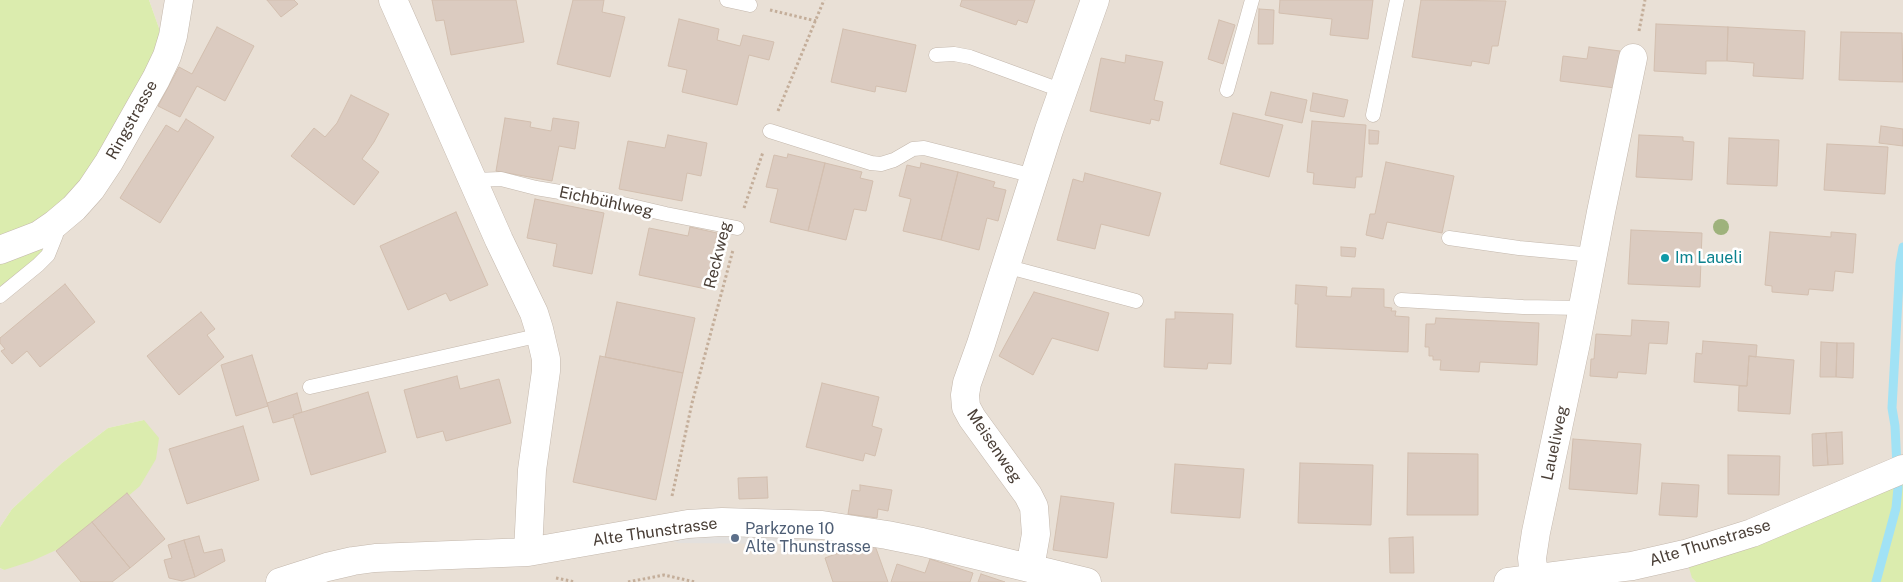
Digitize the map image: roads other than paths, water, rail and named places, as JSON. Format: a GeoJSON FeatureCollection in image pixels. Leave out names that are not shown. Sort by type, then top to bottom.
{"type":"FeatureCollection","features":[{"type":"Feature","properties":{"kind":"street","name":"Ringstrasse"},"geometry":{"type":"LineString","coordinates":[[0,250],[32,238],[55,224],[74,208],[90,189],[109,162],[156,79],[173,36],[179,0]]}},
{"type":"Feature","properties":{"kind":"street"},"geometry":{"type":"LineString","coordinates":[[393,0],[499,240],[534,313],[541,335],[546,359],[546,371],[532,470],[528,552]]}},
{"type":"Feature","properties":{"kind":"street","name":"Meisenweg"},"geometry":{"type":"LineString","coordinates":[[1030,568],[1036,534],[1034,507],[1028,495],[972,418],[966,407],[965,395],[967,383],[1034,176],[1095,0]]}},
{"type":"Feature","properties":{"kind":"street","name":"Laueliweg"},"geometry":{"type":"LineString","coordinates":[[1521,580],[1532,558],[1633,58]]}},
{"type":"Feature","properties":{"kind":"street","name":"Alte Thunstrasse"},"geometry":{"type":"LineString","coordinates":[[1521,580],[1632,566],[1685,554],[1752,533],[1894,473]]}},
{"type":"Feature","properties":{"kind":"street","name":"Alte Thunstrasse"},"geometry":{"type":"LineString","coordinates":[[280,582],[327,567],[375,558],[528,552],[672,527],[722,522],[822,525],[922,542],[1087,582]]}},
{"type":"Feature","properties":{"kind":"lane"},"geometry":{"type":"LineString","coordinates":[[727,0],[750,5]]}},
{"type":"Feature","properties":{"kind":"lane"},"geometry":{"type":"LineString","coordinates":[[1227,90],[1252,0]]}},
{"type":"Feature","properties":{"kind":"lane"},"geometry":{"type":"LineString","coordinates":[[1372,114],[1397,0]]}},
{"type":"Feature","properties":{"kind":"lane"},"geometry":{"type":"LineString","coordinates":[[936,56],[954,54],[970,57],[1063,91]]}},
{"type":"Feature","properties":{"kind":"lane"},"geometry":{"type":"LineString","coordinates":[[770,131],[871,163],[881,164],[894,160],[913,149],[924,148],[1034,176]]}},
{"type":"Feature","properties":{"kind":"lane","name":"Eichbühlweg"},"geometry":{"type":"LineString","coordinates":[[474,180],[501,179],[536,188],[602,199],[738,228]]}},
{"type":"Feature","properties":{"kind":"lane"},"geometry":{"type":"LineString","coordinates":[[0,296],[48,255],[56,235],[55,224]]}},
{"type":"Feature","properties":{"kind":"lane"},"geometry":{"type":"LineString","coordinates":[[1449,238],[1520,248],[1593,255]]}},
{"type":"Feature","properties":{"kind":"lane"},"geometry":{"type":"LineString","coordinates":[[1005,266],[1136,301]]}},
{"type":"Feature","properties":{"kind":"lane"},"geometry":{"type":"LineString","coordinates":[[1401,300],[1523,307],[1583,308]]}},
{"type":"Feature","properties":{"kind":"lane"},"geometry":{"type":"LineString","coordinates":[[310,387],[541,335]]}},
{"type":"Feature","properties":{"kind":"waterway"},"geometry":{"type":"LineString","coordinates":[[1876,582],[1896,508],[1898,488],[1895,426],[1892,408],[1900,263],[1903,247]]}},
{"type":"Feature","properties":{"kind":"place","name":"Im Laueli"},"geometry":{"type":"Point","coordinates":[1665,258]}},
{"type":"Feature","properties":{"kind":"place","name":"Parkzone 10 Alte Thunstrasse"},"geometry":{"type":"Point","coordinates":[735,538]}}]}
